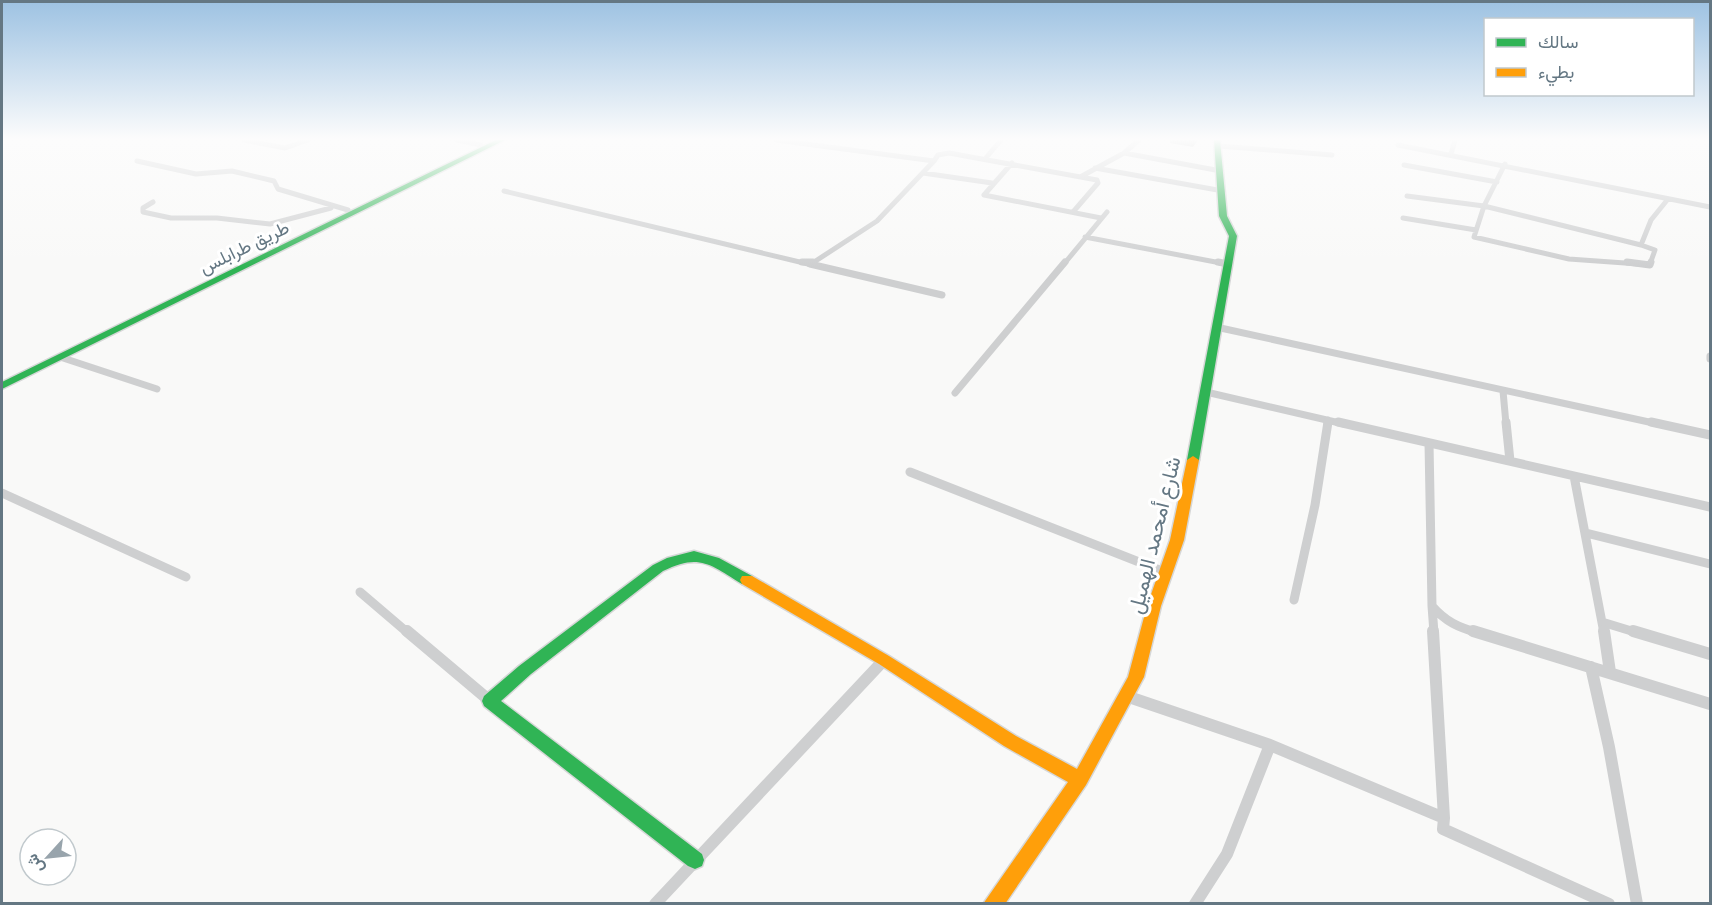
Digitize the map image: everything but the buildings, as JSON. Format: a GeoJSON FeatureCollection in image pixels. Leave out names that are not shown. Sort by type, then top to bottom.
{"type":"FeatureCollection","features":[{"type":"Feature","properties":{"kind":"main road"},"geometry":{"type":"LineString","coordinates":[[2,377],[405,182]]}},
{"type":"Feature","properties":{"kind":"main road","name":"طريق طرابلس"},"geometry":{"type":"LineString","coordinates":[[2,386],[416,182]]}},
{"type":"Feature","properties":{"kind":"main road","name":"شارع أمحمد الهميل"},"geometry":{"type":"LineString","coordinates":[[993,903],[1080,780],[1136,678],[1154,606],[1177,540],[1234,233],[1223,218],[1222,182]]}},
{"type":"Feature","properties":{"kind":"main road"},"geometry":{"type":"LineString","coordinates":[[695,860],[490,701],[525,670],[658,568],[675,558],[688,555],[707,556],[884,660],[1010,741],[1080,780]]}},
{"type":"Feature","properties":{"kind":"street"},"geometry":{"type":"LineString","coordinates":[[274,182],[278,189],[348,210]]}},
{"type":"Feature","properties":{"kind":"street"},"geometry":{"type":"LineString","coordinates":[[810,264],[877,220],[914,182]]}},
{"type":"Feature","properties":{"kind":"street"},"geometry":{"type":"LineString","coordinates":[[955,393],[1104,215],[1073,212],[985,196],[984,194],[992,183],[987,182]]}},
{"type":"Feature","properties":{"kind":"street"},"geometry":{"type":"LineString","coordinates":[[1073,212],[1097,182]]}},
{"type":"Feature","properties":{"kind":"street"},"geometry":{"type":"LineString","coordinates":[[1174,182],[1223,191]]}},
{"type":"Feature","properties":{"kind":"street"},"geometry":{"type":"LineString","coordinates":[[1407,196],[1484,206],[1641,245],[1655,250],[1650,266],[1611,260],[1569,259],[1476,238],[1473,236],[1484,206],[1497,182]]}},
{"type":"Feature","properties":{"kind":"street"},"geometry":{"type":"LineString","coordinates":[[1590,182],[1710,207]]}},
{"type":"Feature","properties":{"kind":"street"},"geometry":{"type":"LineString","coordinates":[[504,191],[942,295]]}},
{"type":"Feature","properties":{"kind":"street"},"geometry":{"type":"LineString","coordinates":[[1641,245],[1651,220],[1668,199]]}},
{"type":"Feature","properties":{"kind":"street"},"geometry":{"type":"LineString","coordinates":[[153,202],[143,208],[143,212],[169,219],[212,218],[260,224],[286,222],[313,211],[334,207]]}},
{"type":"Feature","properties":{"kind":"street"},"geometry":{"type":"LineString","coordinates":[[1403,218],[1476,230]]}},
{"type":"Feature","properties":{"kind":"street"},"geometry":{"type":"LineString","coordinates":[[1085,237],[1228,264]]}},
{"type":"Feature","properties":{"kind":"street"},"geometry":{"type":"LineString","coordinates":[[1216,327],[1710,435]]}},
{"type":"Feature","properties":{"kind":"street"},"geometry":{"type":"LineString","coordinates":[[60,357],[157,389]]}},
{"type":"Feature","properties":{"kind":"street"},"geometry":{"type":"LineString","coordinates":[[1503,391],[1510,461]]}},
{"type":"Feature","properties":{"kind":"street"},"geometry":{"type":"LineString","coordinates":[[1206,392],[1710,507]]}},
{"type":"Feature","properties":{"kind":"street"},"geometry":{"type":"LineString","coordinates":[[1294,600],[1315,505],[1328,420]]}},
{"type":"Feature","properties":{"kind":"street"},"geometry":{"type":"LineString","coordinates":[[1430,443],[1432,606],[1443,830],[1609,903]]}},
{"type":"Feature","properties":{"kind":"street"},"geometry":{"type":"LineString","coordinates":[[910,472],[1167,573]]}},
{"type":"Feature","properties":{"kind":"street"},"geometry":{"type":"LineString","coordinates":[[1574,476],[1610,672]]}},
{"type":"Feature","properties":{"kind":"street"},"geometry":{"type":"LineString","coordinates":[[2,493],[66,520],[186,577]]}},
{"type":"Feature","properties":{"kind":"street"},"geometry":{"type":"LineString","coordinates":[[1586,533],[1710,564]]}},
{"type":"Feature","properties":{"kind":"street"},"geometry":{"type":"LineString","coordinates":[[360,592],[490,701]]}},
{"type":"Feature","properties":{"kind":"street"},"geometry":{"type":"LineString","coordinates":[[1432,606],[1443,619],[1453,625],[1710,704]]}},
{"type":"Feature","properties":{"kind":"street"},"geometry":{"type":"LineString","coordinates":[[1602,622],[1710,654]]}},
{"type":"Feature","properties":{"kind":"street"},"geometry":{"type":"LineString","coordinates":[[655,903],[884,660]]}},
{"type":"Feature","properties":{"kind":"street"},"geometry":{"type":"LineString","coordinates":[[1591,667],[1612,758],[1637,903]]}},
{"type":"Feature","properties":{"kind":"street"},"geometry":{"type":"LineString","coordinates":[[1126,696],[1270,745],[1444,818]]}},
{"type":"Feature","properties":{"kind":"street"},"geometry":{"type":"LineString","coordinates":[[1195,903],[1227,854],[1245,814],[1270,745]]}},
{"type":"Feature","properties":{"kind":"traffic: fast"},"geometry":{"type":"LineString","coordinates":[[2,386],[416,182]]}},
{"type":"Feature","properties":{"kind":"traffic: fast"},"geometry":{"type":"LineString","coordinates":[[1193,460],[1233,236],[1223,216],[1220,182]]}},
{"type":"Feature","properties":{"kind":"traffic: fast"},"geometry":{"type":"LineString","coordinates":[[695,860],[490,701],[525,670],[658,568],[672,561],[683,557],[704,558],[724,566],[747,580]]}},
{"type":"Feature","properties":{"kind":"traffic: slow"},"geometry":{"type":"LineString","coordinates":[[993,904],[1080,780],[1136,677],[1154,606],[1177,540],[1193,460]]}},
{"type":"Feature","properties":{"kind":"traffic: slow"},"geometry":{"type":"LineString","coordinates":[[747,580],[884,660],[1010,741],[1080,780]]}}]}
